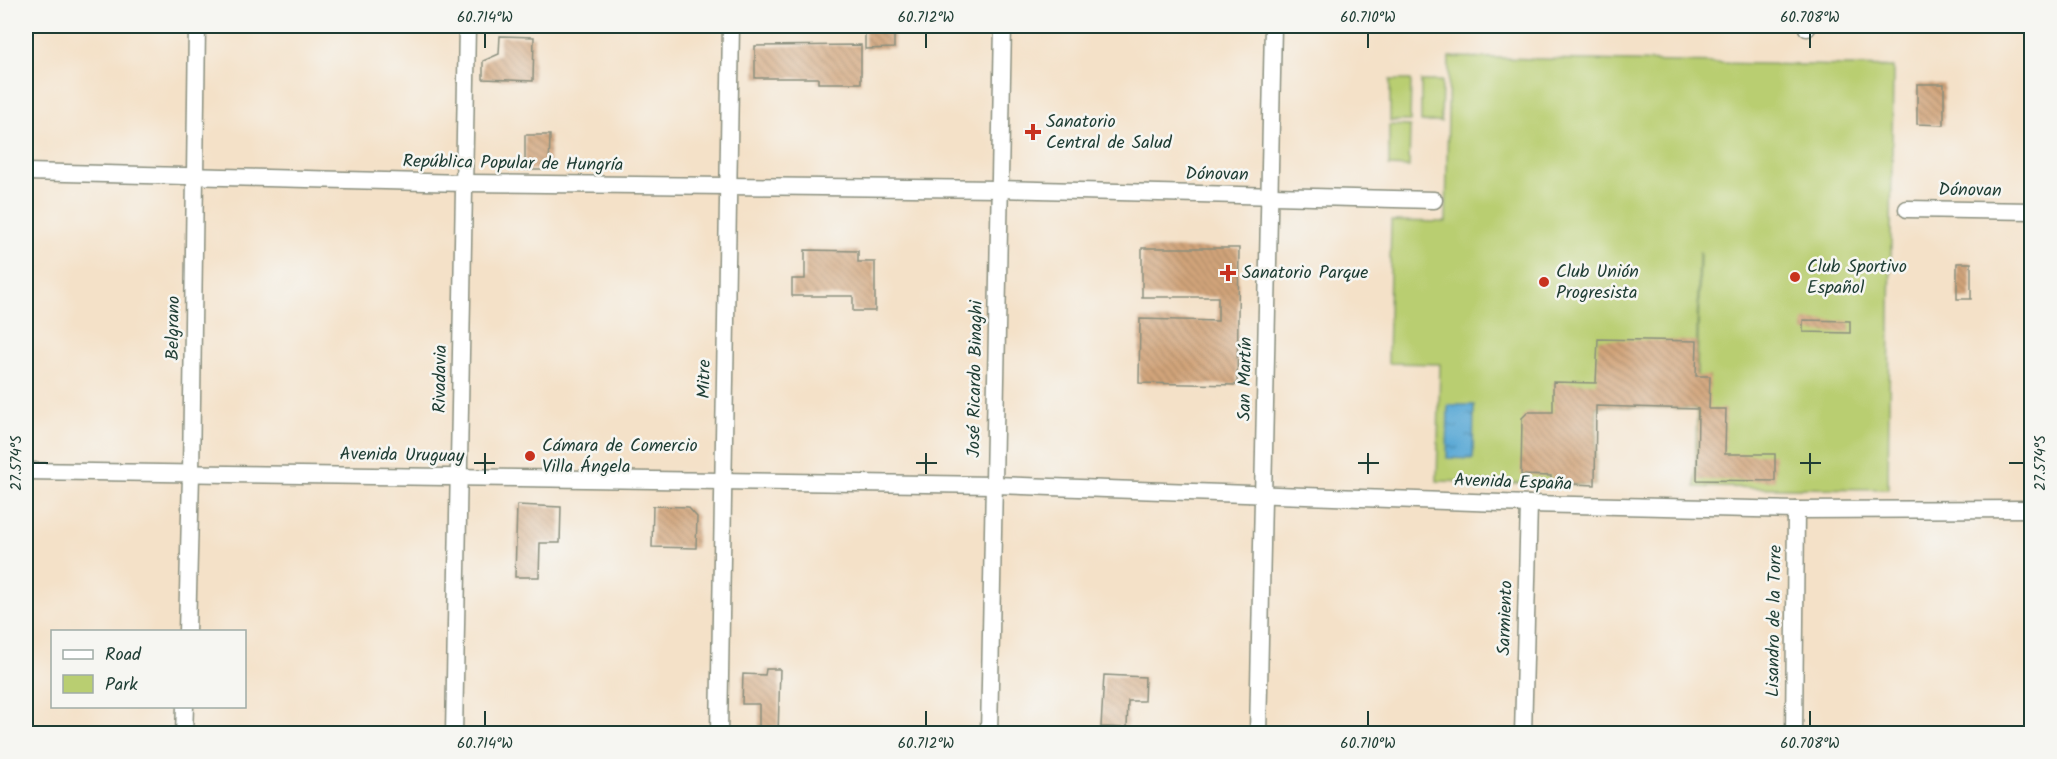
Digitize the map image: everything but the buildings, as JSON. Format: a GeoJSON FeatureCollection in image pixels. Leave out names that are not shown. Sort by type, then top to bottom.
{"type":"FeatureCollection","features":[{"type":"Feature","properties":{"kind":"street","name":"Belgrano"},"geometry":{"type":"LineString","coordinates":[[187,630],[197,26]]}},
{"type":"Feature","properties":{"kind":"street","name":"Rivadavia"},"geometry":{"type":"LineString","coordinates":[[454,734],[467,26]]}},
{"type":"Feature","properties":{"kind":"street","name":"Mitre"},"geometry":{"type":"LineString","coordinates":[[720,734],[731,26]]}},
{"type":"Feature","properties":{"kind":"street","name":"José Ricardo Binaghi"},"geometry":{"type":"LineString","coordinates":[[989,734],[1003,26]]}},
{"type":"Feature","properties":{"kind":"street","name":"San Martín"},"geometry":{"type":"LineString","coordinates":[[1258,734],[1273,26]]}},
{"type":"Feature","properties":{"kind":"street","name":"República Popular de Hungría"},"geometry":{"type":"LineString","coordinates":[[26,172],[464,183],[999,189]]}},
{"type":"Feature","properties":{"kind":"street","name":"Dónovan"},"geometry":{"type":"LineString","coordinates":[[999,189],[1434,200]]}},
{"type":"Feature","properties":{"kind":"street","name":"Dónovan"},"geometry":{"type":"LineString","coordinates":[[1907,209],[2031,211]]}},
{"type":"Feature","properties":{"kind":"street","name":"Avenida Uruguay"},"geometry":{"type":"LineString","coordinates":[[26,471],[994,485]]}},
{"type":"Feature","properties":{"kind":"street","name":"Avenida España"},"geometry":{"type":"LineString","coordinates":[[994,485],[1529,504],[1796,510],[2031,509]]}},
{"type":"Feature","properties":{"kind":"street","name":"Sarmiento"},"geometry":{"type":"LineString","coordinates":[[1522,734],[1529,504]]}},
{"type":"Feature","properties":{"kind":"street","name":"Lisandro de la Torre"},"geometry":{"type":"LineString","coordinates":[[1794,734],[1796,510]]}},
{"type":"Feature","properties":{"kind":"street"},"geometry":{"type":"LineString","coordinates":[[184,734],[185,708]]}},
{"type":"Feature","properties":{"kind":"green space"},"geometry":{"type":"Polygon","coordinates":[[[1449,57],[1893,67],[1888,489],[1695,487],[1697,409],[1597,406],[1595,485],[1437,481],[1440,364],[1388,363],[1391,221],[1446,222],[1449,57]],[[1699,252],[1696,376],[1697,376],[1699,252]]]}},
{"type":"Feature","properties":{"kind":"green space"},"geometry":{"type":"Polygon","coordinates":[[[1390,80],[1411,80],[1410,121],[1390,121],[1390,80]]]}},
{"type":"Feature","properties":{"kind":"green space"},"geometry":{"type":"Polygon","coordinates":[[[1421,81],[1442,81],[1441,122],[1421,122],[1421,81]]]}},
{"type":"Feature","properties":{"kind":"green space"},"geometry":{"type":"Polygon","coordinates":[[[1389,125],[1410,126],[1409,167],[1389,166],[1389,125]]]}},
{"type":"Feature","properties":{"kind":"water"},"geometry":{"type":"Polygon","coordinates":[[[1448,405],[1474,405],[1473,459],[1447,458],[1448,405]]]}},
{"type":"Feature","properties":{"kind":"place","name":"Sanatorio Central de Salud"},"geometry":{"type":"Point","coordinates":[1033,132]}},
{"type":"Feature","properties":{"kind":"place","name":"Sanatorio Parque"},"geometry":{"type":"Point","coordinates":[1228,273]}},
{"type":"Feature","properties":{"kind":"place","name":"Club Sportivo Español"},"geometry":{"type":"Point","coordinates":[1795,277]}},
{"type":"Feature","properties":{"kind":"place","name":"Club Unión Progresista"},"geometry":{"type":"Point","coordinates":[1544,282]}},
{"type":"Feature","properties":{"kind":"place","name":"Cámara de Comercio Villa Ángela"},"geometry":{"type":"Point","coordinates":[530,456]}}]}
